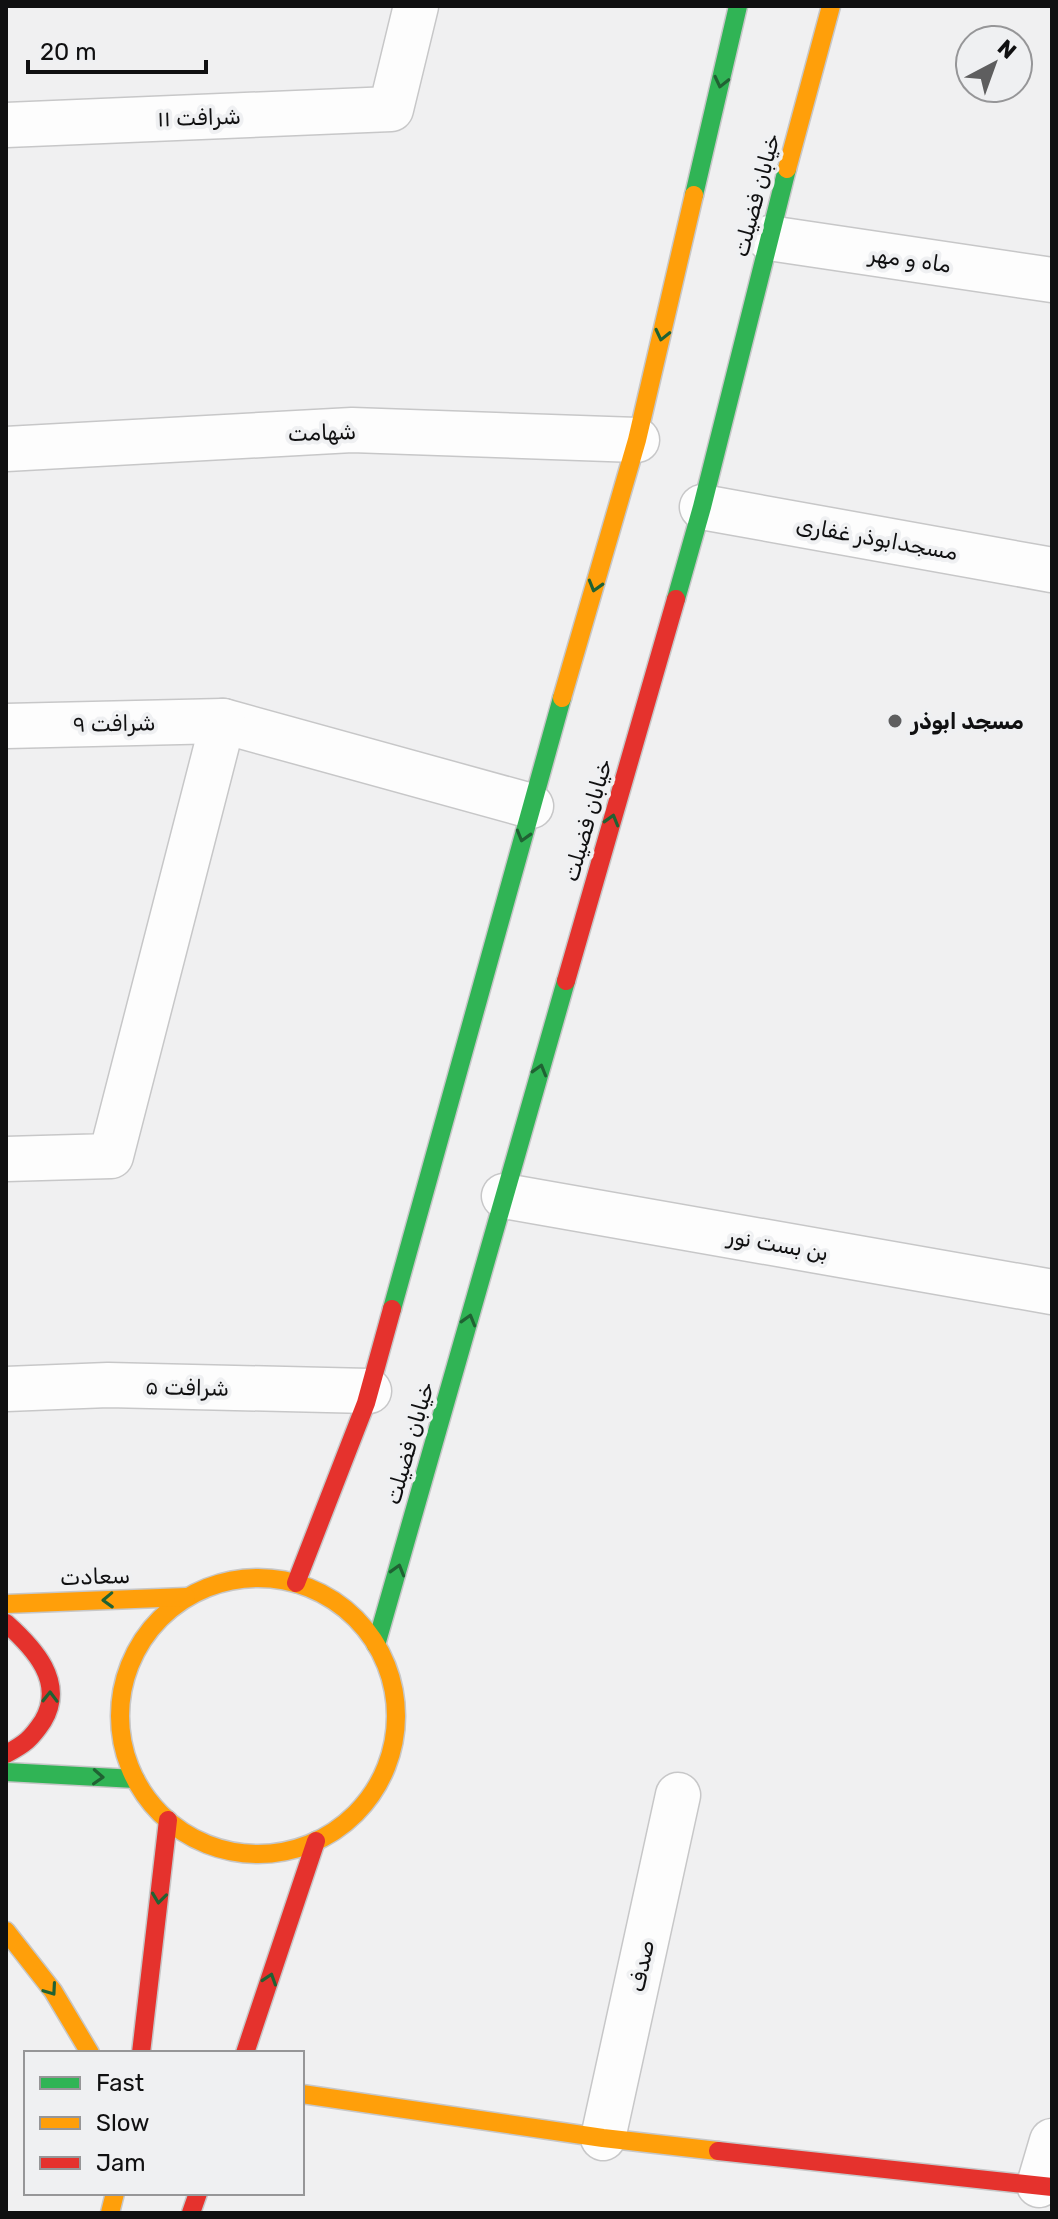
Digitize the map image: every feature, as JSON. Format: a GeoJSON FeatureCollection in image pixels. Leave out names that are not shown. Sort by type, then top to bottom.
{"type":"FeatureCollection","features":[{"type":"Feature","properties":{"kind":"main road"},"geometry":{"type":"LineString","coordinates":[[296,1583],[366,1403],[531,806],[637,440],[738,6]]}},
{"type":"Feature","properties":{"kind":"main road","name":"خیابان فضیلت"},"geometry":{"type":"LineString","coordinates":[[376,1645],[702,507],[831,6]]}},
{"type":"Feature","properties":{"kind":"main road"},"geometry":{"type":"LineString","coordinates":[[268,1578],[296,1583],[328,1597],[355,1618],[376,1645],[392,1682],[396,1722],[389,1762],[370,1797],[342,1826],[308,1846],[268,1854],[228,1851],[191,1837],[159,1812],[135,1779],[122,1740],[120,1699],[131,1659],[154,1624],[186,1597],[212,1585],[240,1579],[268,1578]]}},
{"type":"Feature","properties":{"kind":"main road","name":"سعادت"},"geometry":{"type":"LineString","coordinates":[[6,1604],[186,1597]]}},
{"type":"Feature","properties":{"kind":"main road"},"geometry":{"type":"LineString","coordinates":[[6,1623],[40,1658],[53,1688],[49,1714],[27,1742],[6,1754]]}},
{"type":"Feature","properties":{"kind":"main road"},"geometry":{"type":"LineString","coordinates":[[6,1772],[135,1779]]}},
{"type":"Feature","properties":{"kind":"main road"},"geometry":{"type":"LineString","coordinates":[[141,2051],[168,1820]]}},
{"type":"Feature","properties":{"kind":"main road"},"geometry":{"type":"LineString","coordinates":[[246,2051],[316,1841]]}},
{"type":"Feature","properties":{"kind":"main road"},"geometry":{"type":"LineString","coordinates":[[6,1931],[53,1991],[89,2051]]}},
{"type":"Feature","properties":{"kind":"main road"},"geometry":{"type":"LineString","coordinates":[[304,2094],[603,2138],[1046,2186]]}},
{"type":"Feature","properties":{"kind":"street","name":"شرافت ۱۱"},"geometry":{"type":"LineString","coordinates":[[6,125],[391,109],[416,6]]}},
{"type":"Feature","properties":{"kind":"street","name":"ماه و مهر"},"geometry":{"type":"LineString","coordinates":[[769,238],[1052,280]]}},
{"type":"Feature","properties":{"kind":"street","name":"شهامت"},"geometry":{"type":"LineString","coordinates":[[6,449],[352,430],[637,440]]}},
{"type":"Feature","properties":{"kind":"street","name":"مسجدابوذر غفاری"},"geometry":{"type":"LineString","coordinates":[[702,507],[1052,570]]}},
{"type":"Feature","properties":{"kind":"street","name":"شرافت ۹"},"geometry":{"type":"LineString","coordinates":[[6,726],[223,721],[531,806]]}},
{"type":"Feature","properties":{"kind":"street"},"geometry":{"type":"LineString","coordinates":[[6,1159],[111,1156],[223,721]]}},
{"type":"Feature","properties":{"kind":"street","name":"بن بست نور"},"geometry":{"type":"LineString","coordinates":[[504,1196],[1052,1292]]}},
{"type":"Feature","properties":{"kind":"street","name":"شرافت ۵"},"geometry":{"type":"LineString","coordinates":[[6,1389],[108,1385],[369,1391]]}},
{"type":"Feature","properties":{"kind":"street","name":"صدف"},"geometry":{"type":"LineString","coordinates":[[603,2138],[678,1795]]}},
{"type":"Feature","properties":{"kind":"street"},"geometry":{"type":"LineString","coordinates":[[1046,2186],[1052,2141]]}},
{"type":"Feature","properties":{"kind":"traffic: fast"},"geometry":{"type":"LineString","coordinates":[[694,195],[738,6]]}},
{"type":"Feature","properties":{"kind":"traffic: fast"},"geometry":{"type":"LineString","coordinates":[[676,599],[787,169]]}},
{"type":"Feature","properties":{"kind":"traffic: fast"},"geometry":{"type":"LineString","coordinates":[[392,1309],[562,698]]}},
{"type":"Feature","properties":{"kind":"traffic: fast"},"geometry":{"type":"LineString","coordinates":[[376,1645],[566,981]]}},
{"type":"Feature","properties":{"kind":"traffic: fast"},"geometry":{"type":"LineString","coordinates":[[6,1772],[135,1779]]}},
{"type":"Feature","properties":{"kind":"traffic: slow"},"geometry":{"type":"LineString","coordinates":[[787,169],[831,6]]}},
{"type":"Feature","properties":{"kind":"traffic: slow"},"geometry":{"type":"LineString","coordinates":[[562,698],[637,440],[694,195]]}},
{"type":"Feature","properties":{"kind":"traffic: slow"},"geometry":{"type":"LineString","coordinates":[[258,1578],[285,1581],[311,1589],[355,1619],[385,1663],[393,1689],[396,1716],[393,1743],[385,1769],[355,1813],[311,1843],[285,1851],[258,1854],[231,1851],[205,1843],[161,1813],[131,1769],[123,1743],[120,1716],[123,1689],[131,1663],[161,1619],[205,1589],[231,1581],[258,1578]]}},
{"type":"Feature","properties":{"kind":"traffic: slow"},"geometry":{"type":"LineString","coordinates":[[6,1604],[186,1597]]}},
{"type":"Feature","properties":{"kind":"traffic: slow"},"geometry":{"type":"LineString","coordinates":[[6,1931],[53,1991],[89,2051]]}},
{"type":"Feature","properties":{"kind":"traffic: slow"},"geometry":{"type":"LineString","coordinates":[[304,2094],[603,2138],[718,2151]]}},
{"type":"Feature","properties":{"kind":"traffic: slow"},"geometry":{"type":"LineString","coordinates":[[110,2213],[114,2195]]}},
{"type":"Feature","properties":{"kind":"traffic: jam"},"geometry":{"type":"LineString","coordinates":[[566,981],[676,599]]}},
{"type":"Feature","properties":{"kind":"traffic: jam"},"geometry":{"type":"LineString","coordinates":[[296,1583],[366,1403],[392,1309]]}},
{"type":"Feature","properties":{"kind":"traffic: jam"},"geometry":{"type":"LineString","coordinates":[[6,1623],[27,1643],[44,1667],[51,1693],[49,1707],[39,1727],[27,1740],[6,1754]]}},
{"type":"Feature","properties":{"kind":"traffic: jam"},"geometry":{"type":"LineString","coordinates":[[141,2051],[168,1820]]}},
{"type":"Feature","properties":{"kind":"traffic: jam"},"geometry":{"type":"LineString","coordinates":[[246,2051],[316,1841]]}},
{"type":"Feature","properties":{"kind":"traffic: jam"},"geometry":{"type":"LineString","coordinates":[[718,2151],[1052,2187]]}},
{"type":"Feature","properties":{"kind":"traffic: jam"},"geometry":{"type":"LineString","coordinates":[[191,2213],[197,2195]]}},
{"type":"Feature","properties":{"kind":"place","name":"مسجد ابوذر"},"geometry":{"type":"Point","coordinates":[895,721]}}]}
